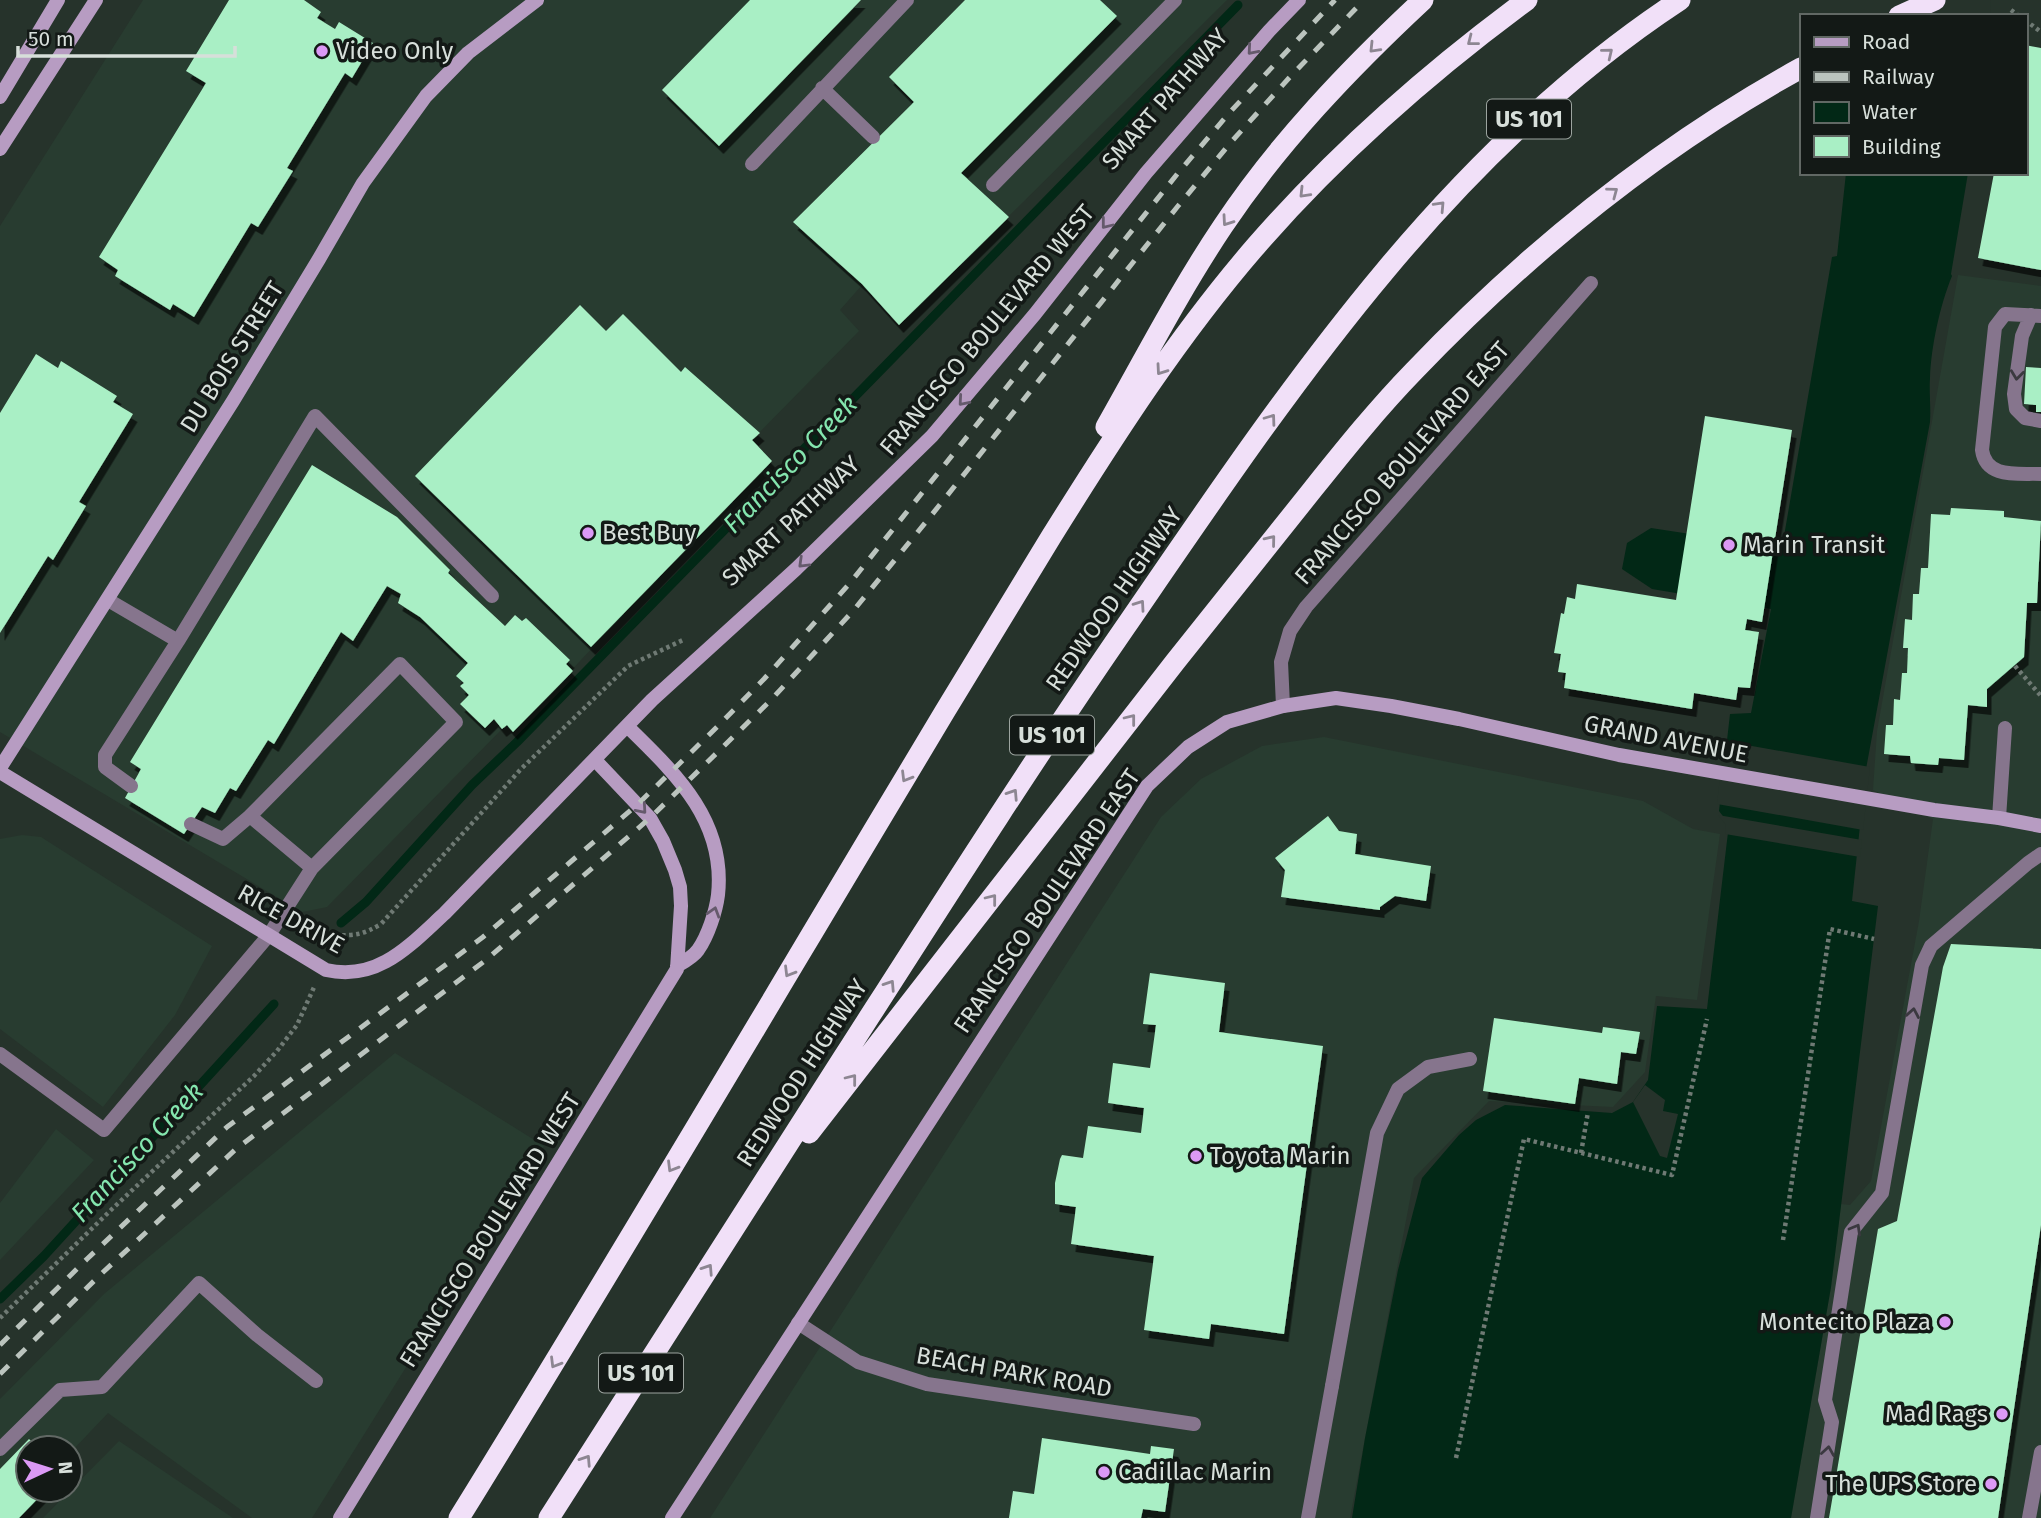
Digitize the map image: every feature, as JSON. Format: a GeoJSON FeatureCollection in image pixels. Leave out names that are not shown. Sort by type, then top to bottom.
{"type":"FeatureCollection","features":[{"type":"Feature","properties":{"kind":"highway"},"geometry":{"type":"LineString","coordinates":[[941,718],[1191,277],[1224,225],[1291,136],[1423,0]]}},
{"type":"Feature","properties":{"kind":"highway","name":"US 101"},"geometry":{"type":"LineString","coordinates":[[459,1518],[941,718],[1125,422],[1176,348],[1254,248],[1331,165],[1433,71],[1527,0]]}},
{"type":"Feature","properties":{"kind":"highway","name":"REDWOOD HIGHWAY"},"geometry":{"type":"LineString","coordinates":[[549,1518],[1076,699],[1254,442],[1328,341],[1395,257],[1458,187],[1516,130],[1615,47],[1680,0]]}},
{"type":"Feature","properties":{"kind":"highway"},"geometry":{"type":"LineString","coordinates":[[1904,14],[1936,0]]}},
{"type":"Feature","properties":{"kind":"highway"},"geometry":{"type":"LineString","coordinates":[[734,1228],[1258,557],[1370,419],[1413,372],[1506,282],[1607,196],[1710,123],[1800,69]]}},
{"type":"Feature","properties":{"kind":"street"},"geometry":{"type":"LineString","coordinates":[[0,97],[58,0]]}},
{"type":"Feature","properties":{"kind":"street"},"geometry":{"type":"LineString","coordinates":[[0,149],[96,0]]}},
{"type":"Feature","properties":{"kind":"street","name":"DU BOIS STREET"},"geometry":{"type":"LineString","coordinates":[[0,770],[240,389],[363,183],[426,96],[468,53],[537,0]]}},
{"type":"Feature","properties":{"kind":"street"},"geometry":{"type":"LineString","coordinates":[[752,163],[907,0]]}},
{"type":"Feature","properties":{"kind":"street"},"geometry":{"type":"LineString","coordinates":[[993,185],[1175,0]]}},
{"type":"Feature","properties":{"kind":"street","name":"FRANCISCO BOULEVARD WEST"},"geometry":{"type":"LineString","coordinates":[[340,1518],[677,969],[681,906],[680,887],[675,870],[650,818],[595,760],[652,700],[796,569],[932,436],[1027,324],[1146,173],[1299,0]]}},
{"type":"Feature","properties":{"kind":"street"},"geometry":{"type":"LineString","coordinates":[[822,89],[873,137]]}},
{"type":"Feature","properties":{"kind":"street","name":"FRANCISCO BOULEVARD EAST"},"geometry":{"type":"LineString","coordinates":[[672,1518],[1147,786],[1188,747],[1227,722],[1283,705],[1281,662],[1290,631],[1306,607],[1591,283]]}},
{"type":"Feature","properties":{"kind":"street"},"geometry":{"type":"LineString","coordinates":[[2036,315],[2005,314],[1995,327],[1982,450],[1983,459],[1997,471],[2041,474]]}},
{"type":"Feature","properties":{"kind":"street"},"geometry":{"type":"LineString","coordinates":[[2036,315],[2022,335],[2014,394],[2016,409],[2025,418],[2041,421]]}},
{"type":"Feature","properties":{"kind":"street"},"geometry":{"type":"LineString","coordinates":[[131,786],[105,767],[105,755],[315,416],[492,596]]}},
{"type":"Feature","properties":{"kind":"street"},"geometry":{"type":"LineString","coordinates":[[108,600],[178,641]]}},
{"type":"Feature","properties":{"kind":"street"},"geometry":{"type":"LineString","coordinates":[[0,1054],[104,1129],[269,935],[312,867],[456,722],[400,664],[250,816],[223,839],[191,824]]}},
{"type":"Feature","properties":{"kind":"street","name":"GRAND AVENUE"},"geometry":{"type":"LineString","coordinates":[[1283,705],[1336,698],[1391,706],[1619,755],[2041,826]]}},
{"type":"Feature","properties":{"kind":"street","name":"FRANCISCO BOULEVARD WEST"},"geometry":{"type":"LineString","coordinates":[[628,727],[685,786],[708,823],[719,862],[716,910],[698,951],[677,966]]}},
{"type":"Feature","properties":{"kind":"street"},"geometry":{"type":"LineString","coordinates":[[1999,818],[2006,728]]}},
{"type":"Feature","properties":{"kind":"street","name":"RICE DRIVE"},"geometry":{"type":"LineString","coordinates":[[0,770],[326,970],[354,973],[380,966],[414,942],[595,760]]}},
{"type":"Feature","properties":{"kind":"street"},"geometry":{"type":"LineString","coordinates":[[250,816],[312,867]]}},
{"type":"Feature","properties":{"kind":"street"},"geometry":{"type":"LineString","coordinates":[[1817,1518],[1832,1422],[1825,1400],[1851,1232],[1882,1193],[1922,965],[1931,946],[2041,854]]}},
{"type":"Feature","properties":{"kind":"street"},"geometry":{"type":"LineString","coordinates":[[1308,1518],[1377,1133],[1398,1089],[1428,1068],[1471,1059]]}},
{"type":"Feature","properties":{"kind":"street"},"geometry":{"type":"LineString","coordinates":[[0,1449],[60,1390],[102,1387],[199,1283],[257,1335],[316,1381]]}},
{"type":"Feature","properties":{"kind":"street","name":"BEACH PARK ROAD"},"geometry":{"type":"LineString","coordinates":[[798,1323],[858,1362],[927,1384],[1194,1424]]}},
{"type":"Feature","properties":{"kind":"street"},"geometry":{"type":"LineString","coordinates":[[2029,1518],[2041,1452]]}},
{"type":"Feature","properties":{"kind":"path"},"geometry":{"type":"LineString","coordinates":[[2011,10],[2016,14]]}},
{"type":"Feature","properties":{"kind":"path"},"geometry":{"type":"LineString","coordinates":[[334,939],[335,934],[365,934],[382,924],[521,769],[628,666],[692,633]]}},
{"type":"Feature","properties":{"kind":"path"},"geometry":{"type":"LineString","coordinates":[[2015,666],[2041,696]]}},
{"type":"Feature","properties":{"kind":"path"},"geometry":{"type":"LineString","coordinates":[[1783,1240],[1830,929],[1874,939]]}},
{"type":"Feature","properties":{"kind":"path"},"geometry":{"type":"LineString","coordinates":[[0,1318],[254,1076],[298,1024],[310,997]]}},
{"type":"Feature","properties":{"kind":"path"},"geometry":{"type":"LineString","coordinates":[[1457,1458],[1524,1139],[1672,1175],[1707,1018]]}},
{"type":"Feature","properties":{"kind":"path"},"geometry":{"type":"LineString","coordinates":[[1581,1153],[1588,1111]]}},
{"type":"Feature","properties":{"kind":"shaded area"},"geometry":{"type":"Polygon","coordinates":[[[143,0],[1227,0],[899,325],[862,285],[840,310],[859,331],[752,440],[772,461],[513,732],[507,726],[502,729],[327,907],[302,912],[0,732],[0,226],[143,0]]]}},
{"type":"Feature","properties":{"kind":"shaded area","name":"Montecito Plaza"},"geometry":{"type":"Polygon","coordinates":[[[1958,275],[2041,286],[2041,1518],[1791,1518],[1831,1287],[1841,1204],[1850,1205],[1871,1181],[1919,921],[1933,819],[1873,790],[1877,731],[1958,275]]]}},
{"type":"Feature","properties":{"kind":"shaded area"},"geometry":{"type":"Polygon","coordinates":[[[1324,737],[1643,801],[1693,829],[1720,834],[1697,1000],[1656,996],[1645,1072],[1613,1107],[1489,1101],[1414,1178],[1350,1518],[710,1518],[1161,817],[1201,779],[1262,746],[1324,737]]]}},
{"type":"Feature","properties":{"kind":"shaded area"},"geometry":{"type":"Polygon","coordinates":[[[22,835],[41,837],[212,946],[175,1015],[103,1107],[0,1029],[0,839],[22,835]]]}},
{"type":"Feature","properties":{"kind":"shaded area"},"geometry":{"type":"Polygon","coordinates":[[[395,1053],[544,1146],[312,1518],[252,1518],[108,1413],[84,1438],[84,1434],[14,1434],[14,1504],[0,1518],[0,1399],[104,1294],[395,1053]]]}},
{"type":"Feature","properties":{"kind":"shaded area"},"geometry":{"type":"Polygon","coordinates":[[[56,1129],[94,1160],[0,1260],[0,1203],[56,1129]]]}},
{"type":"Feature","properties":{"kind":"shaded area"},"geometry":{"type":"Polygon","coordinates":[[[119,1441],[233,1518],[43,1518],[57,1504],[84,1504],[84,1476],[119,1441]]]}},
{"type":"Feature","properties":{"kind":"water"},"geometry":{"type":"Polygon","coordinates":[[[1846,175],[1968,175],[1952,276],[1934,340],[1930,378],[1930,422],[1866,769],[1852,901],[1878,906],[1831,1287],[1791,1518],[1352,1518],[1398,1270],[1422,1178],[1459,1135],[1476,1120],[1505,1105],[1612,1113],[1633,1102],[1648,1080],[1657,1006],[1707,1009],[1729,824],[1719,811],[1730,714],[1751,713],[1771,609],[1652,589],[1622,569],[1627,543],[1651,528],[1782,548],[1832,257],[1837,256],[1846,175]]]}},
{"type":"Feature","properties":{"kind":"pier"},"geometry":{"type":"Polygon","coordinates":[[[1942,0],[1991,0],[1990,14],[1939,14],[1942,0]]]}},
{"type":"Feature","properties":{"kind":"pier"},"geometry":{"type":"Polygon","coordinates":[[[1724,741],[1870,767],[1863,830],[1717,804],[1724,741]]]}},
{"type":"Feature","properties":{"kind":"pier"},"geometry":{"type":"Polygon","coordinates":[[[1718,815],[1862,840],[1860,857],[1725,834],[1726,825],[1718,815]]]}},
{"type":"Feature","properties":{"kind":"pier"},"geometry":{"type":"Polygon","coordinates":[[[1645,1085],[1665,1100],[1663,1111],[1678,1114],[1667,1158],[1660,1156],[1633,1102],[1645,1085]]]}},
{"type":"Feature","properties":{"kind":"building"},"geometry":{"type":"Polygon","coordinates":[[[229,0],[304,0],[321,12],[317,18],[335,29],[339,22],[373,43],[352,78],[345,73],[287,168],[293,171],[258,227],[251,223],[194,317],[173,304],[170,310],[115,276],[118,270],[99,257],[206,83],[186,71],[229,0]]]}},
{"type":"Feature","properties":{"kind":"building"},"geometry":{"type":"Polygon","coordinates":[[[750,0],[861,0],[719,146],[662,90],[750,0]]]}},
{"type":"Feature","properties":{"kind":"building"},"geometry":{"type":"Polygon","coordinates":[[[965,0],[1100,0],[1117,16],[961,173],[1009,217],[899,325],[862,284],[793,222],[914,102],[889,77],[965,0]]]}},
{"type":"Feature","properties":{"kind":"building"},"geometry":{"type":"Polygon","coordinates":[[[2027,45],[2041,48],[2041,270],[1978,258],[1994,175],[2027,175],[2027,45]]]}},
{"type":"Feature","properties":{"kind":"building","name":"Best Buy"},"geometry":{"type":"Polygon","coordinates":[[[580,305],[606,331],[623,314],[681,372],[685,367],[760,433],[752,440],[772,461],[591,647],[415,476],[580,305]]]}},
{"type":"Feature","properties":{"kind":"building"},"geometry":{"type":"Polygon","coordinates":[[[36,354],[58,368],[61,361],[117,396],[113,402],[133,414],[79,502],[86,506],[53,560],[48,556],[0,633],[0,413],[36,354]]]}},
{"type":"Feature","properties":{"kind":"building"},"geometry":{"type":"Polygon","coordinates":[[[2026,367],[2041,368],[2041,412],[2036,412],[2036,405],[2024,404],[2026,367]]]}},
{"type":"Feature","properties":{"kind":"building","name":"Marin Transit"},"geometry":{"type":"Polygon","coordinates":[[[1705,416],[1792,430],[1762,622],[1747,619],[1745,630],[1759,632],[1750,688],[1738,687],[1736,700],[1694,693],[1692,709],[1564,688],[1566,673],[1558,672],[1561,654],[1554,653],[1561,613],[1564,614],[1567,597],[1575,599],[1577,584],[1676,600],[1705,416]]]}},
{"type":"Feature","properties":{"kind":"building"},"geometry":{"type":"Polygon","coordinates":[[[312,465],[397,517],[450,570],[448,573],[505,626],[515,615],[522,621],[526,618],[570,660],[566,664],[573,671],[513,732],[507,725],[502,729],[494,719],[485,728],[460,704],[469,695],[460,686],[464,683],[456,676],[468,663],[420,617],[398,603],[401,594],[387,586],[353,641],[341,632],[274,744],[268,740],[236,791],[230,788],[215,813],[202,807],[184,834],[125,798],[141,769],[130,762],[312,465]]]}},
{"type":"Feature","properties":{"kind":"building"},"geometry":{"type":"Polygon","coordinates":[[[1951,508],[2004,511],[2004,517],[2041,521],[2037,603],[2027,603],[2024,657],[1987,689],[1987,707],[1968,705],[1964,760],[1939,758],[1938,765],[1911,763],[1910,756],[1884,754],[1886,725],[1893,725],[1894,699],[1900,700],[1902,673],[1907,673],[1908,648],[1903,648],[1905,619],[1912,620],[1913,594],[1919,594],[1921,568],[1928,568],[1931,514],[1950,515],[1951,508]]]}},
{"type":"Feature","properties":{"kind":"building"},"geometry":{"type":"Polygon","coordinates":[[[1328,816],[1339,831],[1357,834],[1355,854],[1431,866],[1426,901],[1395,896],[1380,907],[1380,910],[1281,897],[1285,870],[1275,858],[1328,816]]]}},
{"type":"Feature","properties":{"kind":"building","name":"Montecito Plaza"},"geometry":{"type":"Polygon","coordinates":[[[1951,944],[2041,949],[2041,1225],[1998,1518],[1829,1518],[1878,1229],[1897,1221],[1943,967],[1951,944]]]}},
{"type":"Feature","properties":{"kind":"building","name":"Toyota Marin"},"geometry":{"type":"Polygon","coordinates":[[[1150,973],[1225,983],[1219,1032],[1323,1046],[1284,1334],[1211,1324],[1209,1339],[1144,1330],[1154,1256],[1071,1244],[1076,1207],[1055,1204],[1055,1183],[1060,1159],[1062,1155],[1083,1158],[1088,1126],[1141,1133],[1144,1108],[1108,1103],[1113,1063],[1150,1068],[1156,1025],[1143,1024],[1150,973]]]}},
{"type":"Feature","properties":{"kind":"building"},"geometry":{"type":"Polygon","coordinates":[[[1494,1018],[1602,1033],[1603,1027],[1640,1032],[1636,1054],[1621,1052],[1617,1084],[1579,1078],[1575,1104],[1483,1091],[1494,1018]]]}},
{"type":"Feature","properties":{"kind":"building","name":"Cadillac Marin"},"geometry":{"type":"Polygon","coordinates":[[[1042,1438],[1150,1454],[1151,1446],[1174,1449],[1165,1512],[1143,1509],[1141,1518],[1009,1518],[1013,1491],[1034,1494],[1042,1438]]]}},
{"type":"Feature","properties":{"kind":"building"},"geometry":{"type":"Polygon","coordinates":[[[14,1455],[14,1504],[32,1504],[19,1518],[0,1518],[0,1469],[14,1455]]]}},
{"type":"Feature","properties":{"kind":"waterway","name":"Francisco Creek"},"geometry":{"type":"LineString","coordinates":[[341,923],[366,902],[472,785],[1238,5]]}},
{"type":"Feature","properties":{"kind":"waterway","name":"Francisco Creek"},"geometry":{"type":"LineString","coordinates":[[0,1299],[44,1256],[274,1004]]}},
{"type":"Feature","properties":{"kind":"railway"},"geometry":{"type":"LineString","coordinates":[[0,1345],[227,1127],[483,937],[638,804],[717,727],[850,583],[1178,173],[1231,111],[1335,0]]}},
{"type":"Feature","properties":{"kind":"railway"},"geometry":{"type":"LineString","coordinates":[[0,1374],[100,1275],[236,1149],[486,960],[650,818],[770,701],[853,611],[1232,141],[1364,0]]}},
{"type":"Feature","properties":{"kind":"place","name":"Video Only"},"geometry":{"type":"Point","coordinates":[322,51]}},
{"type":"Feature","properties":{"kind":"place","name":"Best Buy"},"geometry":{"type":"Point","coordinates":[588,533]}},
{"type":"Feature","properties":{"kind":"place","name":"Marin Transit"},"geometry":{"type":"Point","coordinates":[1729,545]}},
{"type":"Feature","properties":{"kind":"place","name":"Toyota Marin"},"geometry":{"type":"Point","coordinates":[1196,1156]}},
{"type":"Feature","properties":{"kind":"place","name":"Montecito Plaza"},"geometry":{"type":"Point","coordinates":[1945,1322]}},
{"type":"Feature","properties":{"kind":"place","name":"Mad Rags"},"geometry":{"type":"Point","coordinates":[2002,1414]}},
{"type":"Feature","properties":{"kind":"place","name":"Cadillac Marin"},"geometry":{"type":"Point","coordinates":[1104,1472]}},
{"type":"Feature","properties":{"kind":"place","name":"The UPS Store"},"geometry":{"type":"Point","coordinates":[1991,1484]}}]}
